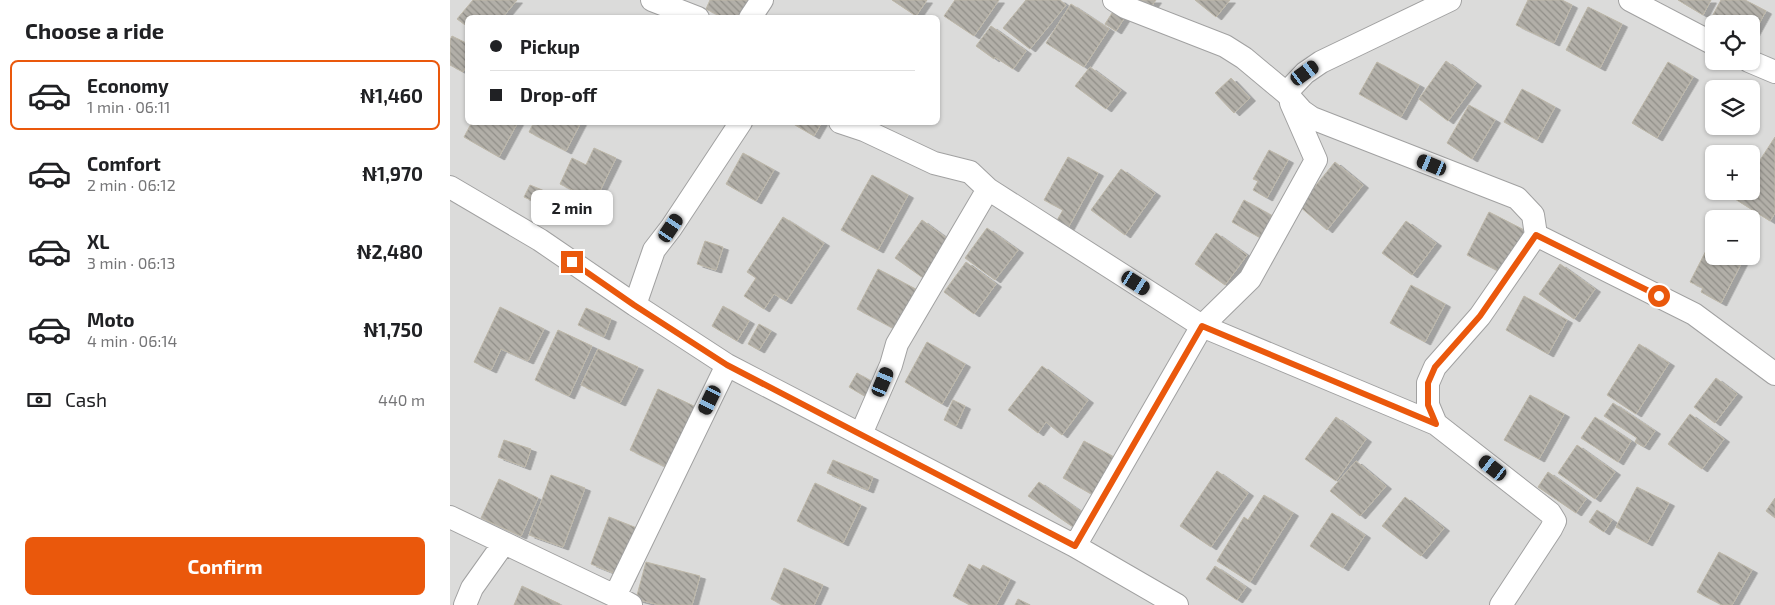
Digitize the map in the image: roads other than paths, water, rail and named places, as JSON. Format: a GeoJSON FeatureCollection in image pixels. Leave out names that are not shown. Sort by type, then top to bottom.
{"type":"FeatureCollection","features":[{"type":"Feature","properties":{"kind":"street"},"geometry":{"type":"LineString","coordinates":[[652,0],[690,15]]}},
{"type":"Feature","properties":{"kind":"street"},"geometry":{"type":"LineString","coordinates":[[752,15],[762,0]]}},
{"type":"Feature","properties":{"kind":"street"},"geometry":{"type":"LineString","coordinates":[[1114,0],[1125,7],[1224,46],[1244,58],[1286,93],[1302,111],[1312,118],[1517,198],[1533,215],[1536,235],[1480,316],[1435,367],[1428,383],[1428,405],[1436,424]]}},
{"type":"Feature","properties":{"kind":"street"},"geometry":{"type":"LineString","coordinates":[[1286,93],[1305,73],[1321,62],[1450,0]]}},
{"type":"Feature","properties":{"kind":"street"},"geometry":{"type":"LineString","coordinates":[[1630,0],[1705,39]]}},
{"type":"Feature","properties":{"kind":"street"},"geometry":{"type":"LineString","coordinates":[[1760,66],[1775,72]]}},
{"type":"Feature","properties":{"kind":"street"},"geometry":{"type":"LineString","coordinates":[[1075,546],[1202,326],[1250,279],[1316,160],[1286,93]]}},
{"type":"Feature","properties":{"kind":"street"},"geometry":{"type":"LineString","coordinates":[[634,305],[654,250],[739,125]]}},
{"type":"Feature","properties":{"kind":"street"},"geometry":{"type":"LineString","coordinates":[[849,125],[864,130],[934,163],[970,172],[988,189],[1202,326],[1436,424],[1550,513],[1555,521],[1501,605]]}},
{"type":"Feature","properties":{"kind":"street"},"geometry":{"type":"LineString","coordinates":[[450,187],[540,240],[634,305],[727,365],[1075,546],[1177,605]]}},
{"type":"Feature","properties":{"kind":"street"},"geometry":{"type":"LineString","coordinates":[[861,434],[891,365],[897,344],[988,189]]}},
{"type":"Feature","properties":{"kind":"street"},"geometry":{"type":"LineString","coordinates":[[1536,235],[1694,314],[1775,374]]}},
{"type":"Feature","properties":{"kind":"street"},"geometry":{"type":"LineString","coordinates":[[450,517],[623,600],[727,365]]}},
{"type":"Feature","properties":{"kind":"street"},"geometry":{"type":"LineString","coordinates":[[465,605],[472,588],[504,542]]}}]}
